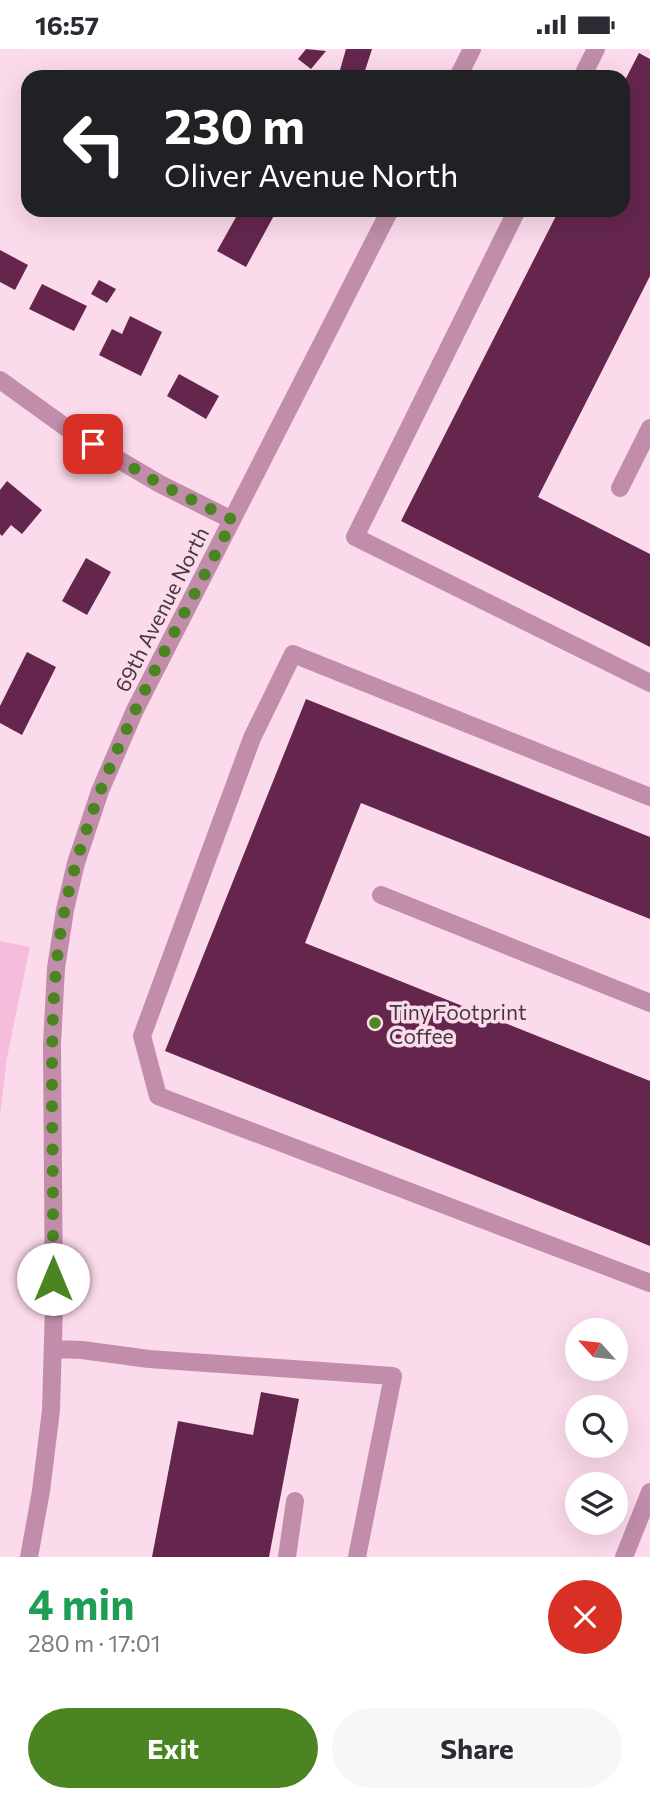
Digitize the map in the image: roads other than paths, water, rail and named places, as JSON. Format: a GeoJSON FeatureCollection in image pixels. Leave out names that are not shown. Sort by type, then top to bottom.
{"type":"FeatureCollection","features":[{"type":"Feature","properties":{"kind":"street"},"geometry":{"type":"LineString","coordinates":[[462,70],[472,49]]}},
{"type":"Feature","properties":{"kind":"street"},"geometry":{"type":"LineString","coordinates":[[586,70],[596,49]]}},
{"type":"Feature","properties":{"kind":"street","name":"69th Avenue North"},"geometry":{"type":"LineString","coordinates":[[29,1557],[51,1410],[52,1044],[56,968],[76,863],[105,779],[135,710],[386,217]]}},
{"type":"Feature","properties":{"kind":"street"},"geometry":{"type":"LineString","coordinates":[[514,217],[355,537],[650,683]]}},
{"type":"Feature","properties":{"kind":"street"},"geometry":{"type":"LineString","coordinates":[[0,380],[75,434],[160,484],[233,520]]}},
{"type":"Feature","properties":{"kind":"street"},"geometry":{"type":"LineString","coordinates":[[620,488],[650,428]]}},
{"type":"Feature","properties":{"kind":"street"},"geometry":{"type":"LineString","coordinates":[[650,797],[293,654],[252,738],[142,1036],[158,1096],[650,1283]]}},
{"type":"Feature","properties":{"kind":"street"},"geometry":{"type":"LineString","coordinates":[[381,895],[650,1003]]}},
{"type":"Feature","properties":{"kind":"street"},"geometry":{"type":"LineString","coordinates":[[53,1349],[149,1359],[393,1376],[357,1557]]}},
{"type":"Feature","properties":{"kind":"street"},"geometry":{"type":"LineString","coordinates":[[624,1557],[650,1492]]}},
{"type":"Feature","properties":{"kind":"street"},"geometry":{"type":"LineString","coordinates":[[287,1557],[295,1501]]}},
{"type":"Feature","properties":{"kind":"place","name":"Tiny Footprint Coffee"},"geometry":{"type":"Point","coordinates":[375,1023]}}]}
